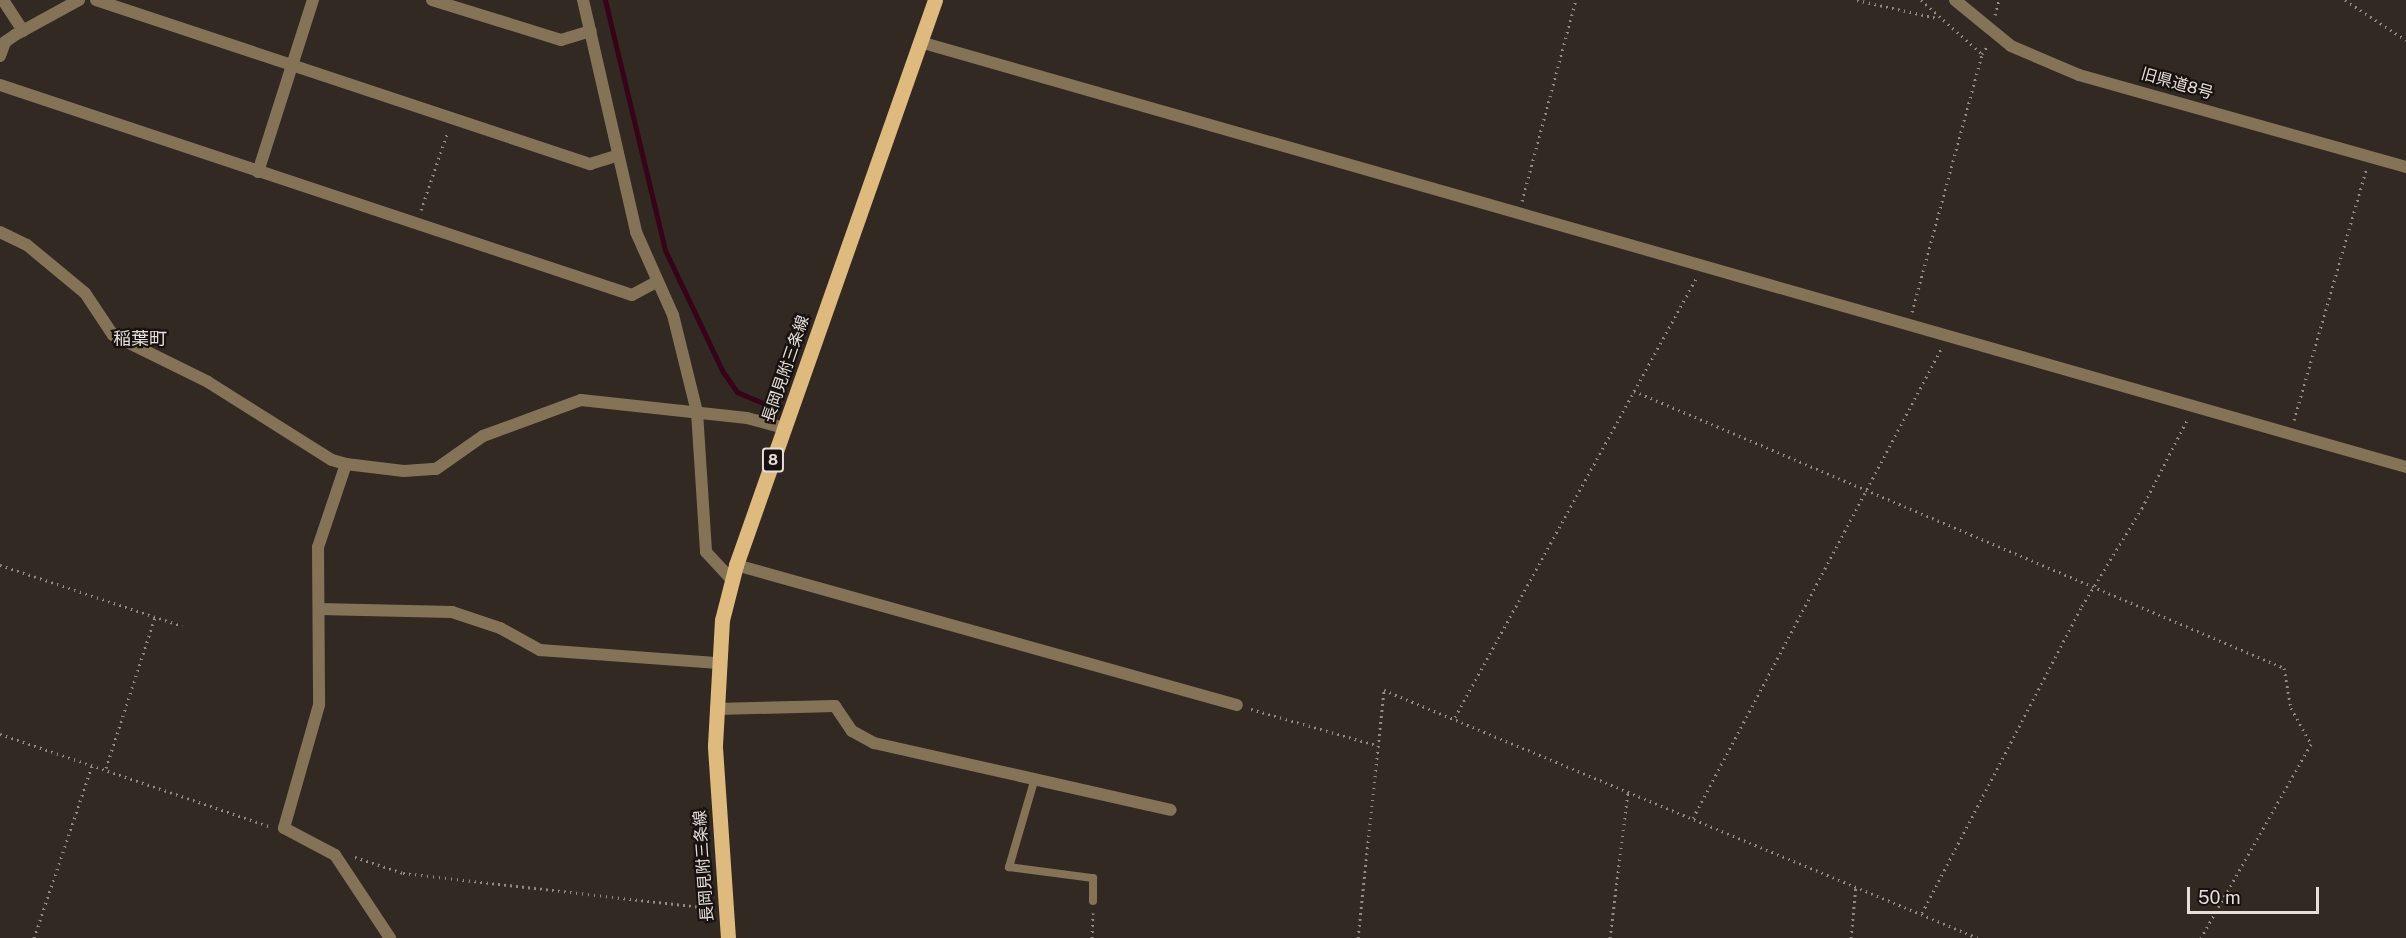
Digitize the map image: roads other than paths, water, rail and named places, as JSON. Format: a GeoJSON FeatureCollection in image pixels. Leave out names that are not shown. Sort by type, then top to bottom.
{"type":"FeatureCollection","features":[{"type":"Feature","properties":{"kind":"main road","name":"長岡見附三条線"},"geometry":{"type":"LineString","coordinates":[[728,938],[716,709],[716,663],[734,572],[935,0]]}},
{"type":"Feature","properties":{"kind":"street"},"geometry":{"type":"LineString","coordinates":[[3,0],[23,31]]}},
{"type":"Feature","properties":{"kind":"street"},"geometry":{"type":"LineString","coordinates":[[0,56],[5,42],[78,0]]}},
{"type":"Feature","properties":{"kind":"street"},"geometry":{"type":"LineString","coordinates":[[96,0],[590,164],[616,156]]}},
{"type":"Feature","properties":{"kind":"street"},"geometry":{"type":"LineString","coordinates":[[258,172],[313,0]]}},
{"type":"Feature","properties":{"kind":"street"},"geometry":{"type":"LineString","coordinates":[[432,0],[561,40],[591,31]]}},
{"type":"Feature","properties":{"kind":"street"},"geometry":{"type":"LineString","coordinates":[[583,0],[616,156],[636,232],[656,282],[673,315],[698,412],[706,552],[734,572],[1237,705]]}},
{"type":"Feature","properties":{"kind":"street","name":"旧県道8号"},"geometry":{"type":"LineString","coordinates":[[1955,0],[1991,31],[2034,58],[2079,75],[2406,167]]}},
{"type":"Feature","properties":{"kind":"street"},"geometry":{"type":"LineString","coordinates":[[920,42],[2406,467]]}},
{"type":"Feature","properties":{"kind":"street"},"geometry":{"type":"LineString","coordinates":[[0,85],[415,225],[632,295],[656,282]]}},
{"type":"Feature","properties":{"kind":"street"},"geometry":{"type":"LineString","coordinates":[[0,232],[27,245],[85,293],[113,335],[208,382],[332,460],[346,464],[404,471],[436,469],[483,436],[581,400],[747,418],[784,429]]}},
{"type":"Feature","properties":{"kind":"street"},"geometry":{"type":"LineString","coordinates":[[346,464],[321,529],[319,705],[284,828],[335,855],[390,938]]}},
{"type":"Feature","properties":{"kind":"street"},"geometry":{"type":"LineString","coordinates":[[319,609],[452,612],[500,628],[540,650],[716,663]]}},
{"type":"Feature","properties":{"kind":"street"},"geometry":{"type":"LineString","coordinates":[[716,709],[835,706],[852,731],[874,743],[1171,810]]}},
{"type":"Feature","properties":{"kind":"lane"},"geometry":{"type":"LineString","coordinates":[[1035,778],[1009,867],[1093,878],[1093,901]]}},
{"type":"Feature","properties":{"kind":"waterway"},"geometry":{"type":"LineString","coordinates":[[605,0],[665,250],[723,372],[737,392],[763,403]]}},
{"type":"Feature","properties":{"kind":"district","name":"稲葉町"},"geometry":{"type":"Point","coordinates":[140,339]}}]}
